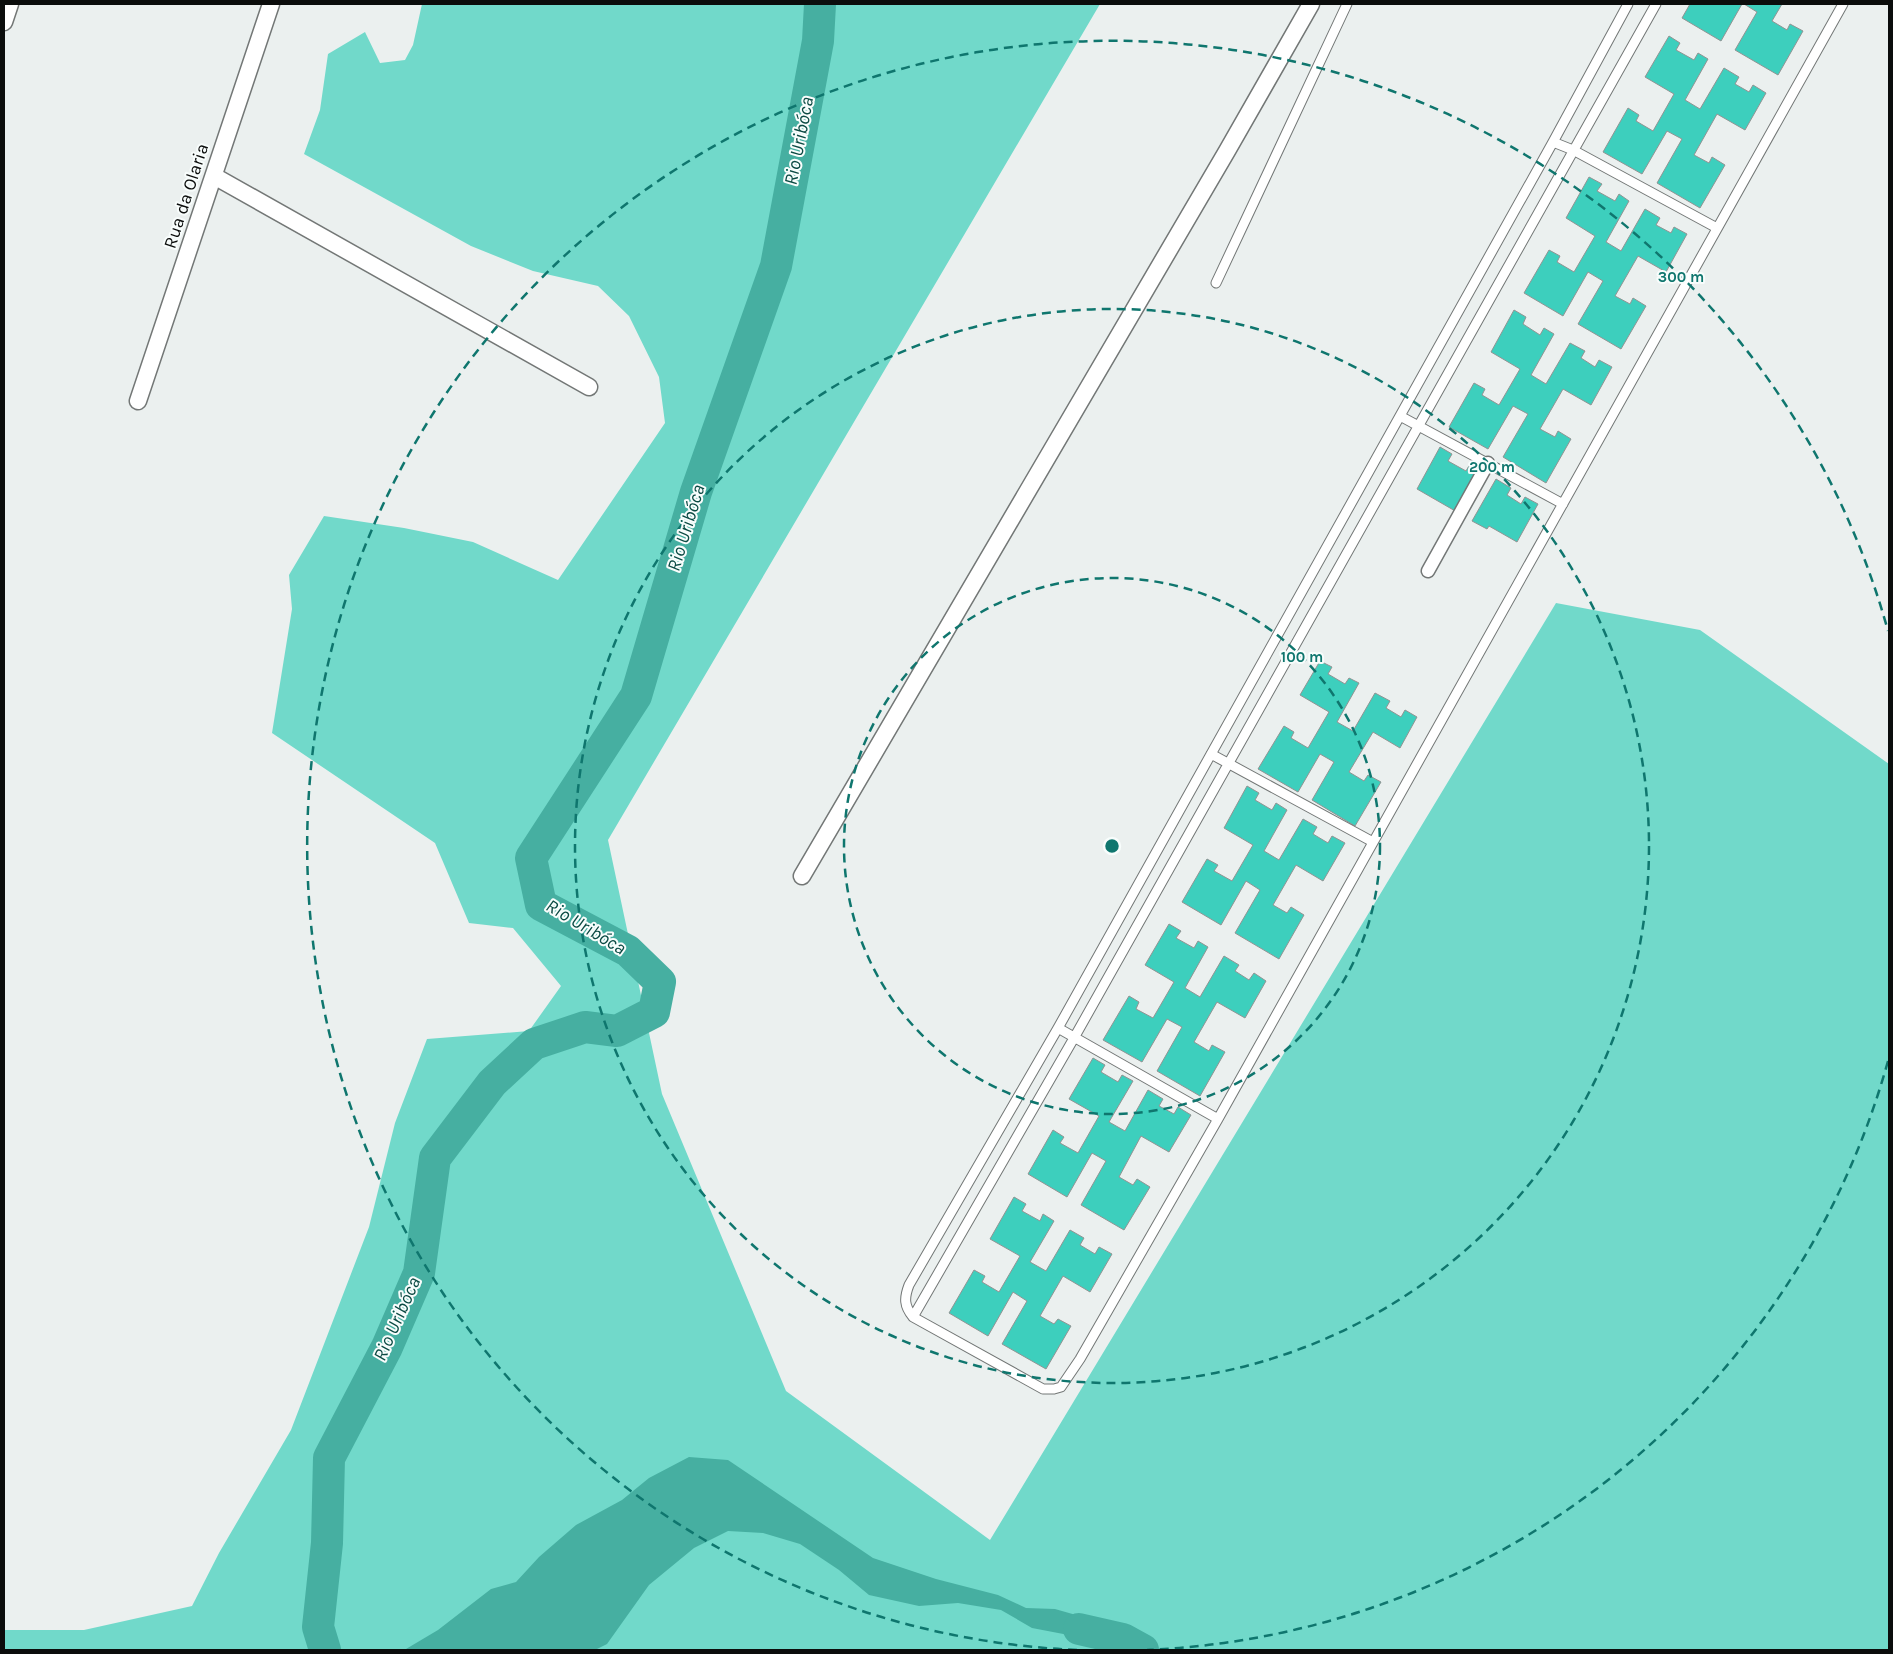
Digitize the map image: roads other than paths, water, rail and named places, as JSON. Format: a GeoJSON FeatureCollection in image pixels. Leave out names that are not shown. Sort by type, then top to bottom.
{"type":"FeatureCollection","features":[{"type":"Feature","properties":{"kind":"street"},"geometry":{"type":"LineString","coordinates":[[4,22],[10,4]]}},
{"type":"Feature","properties":{"kind":"street","name":"Rua da Olaria"},"geometry":{"type":"LineString","coordinates":[[138,401],[271,4]]}},
{"type":"Feature","properties":{"kind":"street"},"geometry":{"type":"LineString","coordinates":[[802,876],[1222,160],[1310,4]]}},
{"type":"Feature","properties":{"kind":"street"},"geometry":{"type":"LineString","coordinates":[[214,176],[589,387]]}},
{"type":"Feature","properties":{"kind":"street"},"geometry":{"type":"LineString","coordinates":[[1428,571],[1488,464]]}},
{"type":"Feature","properties":{"kind":"lane"},"geometry":{"type":"LineString","coordinates":[[1216,282],[1347,4]]}},
{"type":"Feature","properties":{"kind":"lane"},"geometry":{"type":"LineString","coordinates":[[1628,4],[1554,142],[1058,1028],[909,1284],[904,1296],[906,1305],[913,1317],[1043,1389],[1061,1387],[1080,1359],[1218,1119],[1843,4]]}},
{"type":"Feature","properties":{"kind":"lane"},"geometry":{"type":"LineString","coordinates":[[913,1317],[1074,1038],[1656,4]]}},
{"type":"Feature","properties":{"kind":"lane"},"geometry":{"type":"LineString","coordinates":[[1554,142],[1573,150],[1718,228]]}},
{"type":"Feature","properties":{"kind":"lane"},"geometry":{"type":"LineString","coordinates":[[1400,416],[1563,504]]}},
{"type":"Feature","properties":{"kind":"lane"},"geometry":{"type":"LineString","coordinates":[[1211,754],[1373,842]]}},
{"type":"Feature","properties":{"kind":"lane"},"geometry":{"type":"LineString","coordinates":[[1058,1028],[1218,1119]]}},
{"type":"Feature","properties":{"kind":"waterway","name":"Rio Uribóca"},"geometry":{"type":"LineString","coordinates":[[325,1650],[318,1627],[327,1543],[329,1458],[387,1347],[419,1273],[435,1158],[492,1083],[534,1044],[585,1027],[617,1031],[654,1012],[660,982],[628,951],[541,905],[531,858],[636,696],[696,492],[776,266],[818,41],[820,4]]}},
{"type":"Feature","properties":{"kind":"waterway"},"geometry":{"type":"LineString","coordinates":[[1079,1629],[1123,1639],[1143,1650]]}}]}
